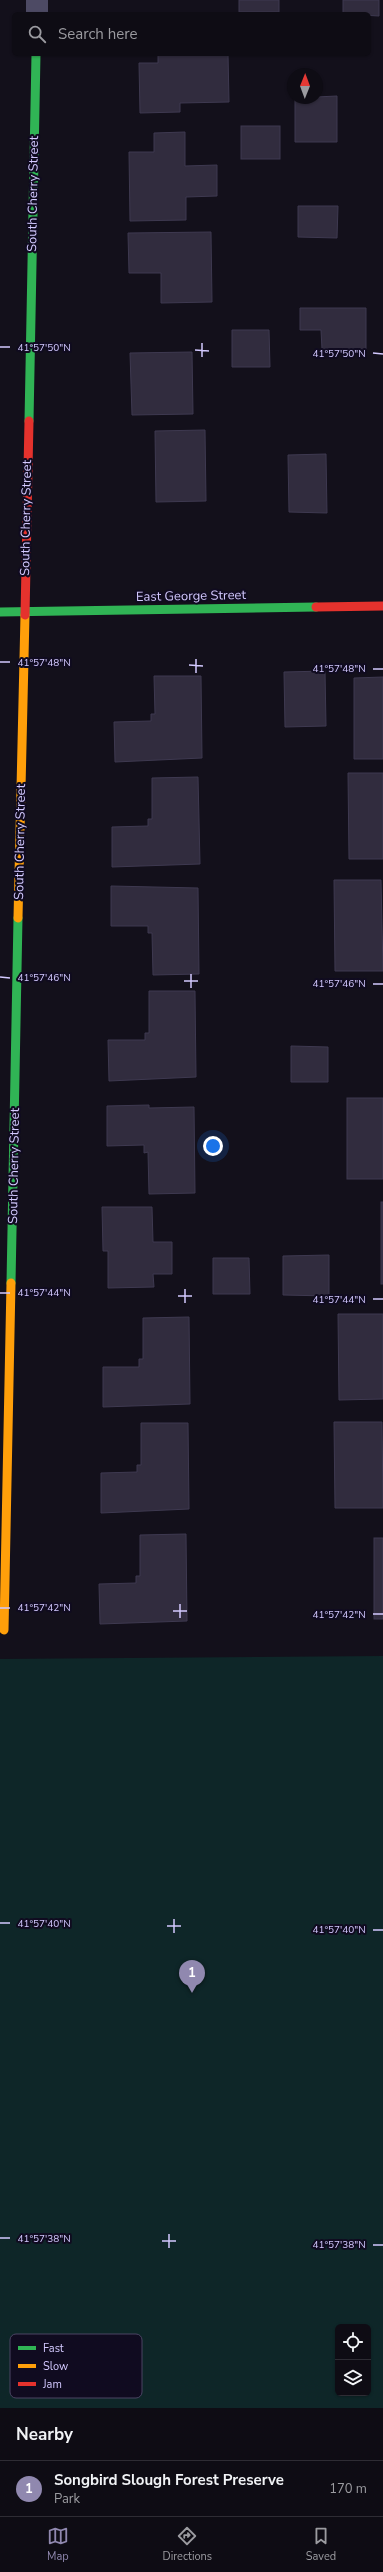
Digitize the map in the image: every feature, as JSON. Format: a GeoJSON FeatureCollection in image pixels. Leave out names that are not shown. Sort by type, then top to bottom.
{"type":"FeatureCollection","features":[{"type":"Feature","properties":{"kind":"street"},"geometry":{"type":"LineString","coordinates":[[37,0],[37,12]]}},
{"type":"Feature","properties":{"kind":"street","name":"South Cherry Street"},"geometry":{"type":"LineString","coordinates":[[4,1630],[36,56]]}},
{"type":"Feature","properties":{"kind":"street","name":"East George Street"},"geometry":{"type":"LineString","coordinates":[[0,612],[383,606]]}},
{"type":"Feature","properties":{"kind":"green space"},"geometry":{"type":"Polygon","coordinates":[[[383,1656],[383,2408],[0,2408],[0,1659],[383,1656]]]}},
{"type":"Feature","properties":{"kind":"building"},"geometry":{"type":"Polygon","coordinates":[[[239,0],[279,0],[279,12],[239,12],[239,0]]]}},
{"type":"Feature","properties":{"kind":"building"},"geometry":{"type":"Polygon","coordinates":[[[343,0],[379,0],[379,16],[371,16],[371,12],[343,12],[343,0]]]}},
{"type":"Feature","properties":{"kind":"building"},"geometry":{"type":"Polygon","coordinates":[[[158,56],[228,56],[229,102],[180,103],[180,112],[140,113],[139,63],[158,63],[158,56]]]}},
{"type":"Feature","properties":{"kind":"building"},"geometry":{"type":"Polygon","coordinates":[[[337,96],[337,142],[295,142],[295,104],[323,104],[323,97],[337,96]]]}},
{"type":"Feature","properties":{"kind":"building"},"geometry":{"type":"Polygon","coordinates":[[[241,126],[280,126],[280,159],[241,159],[241,126]]]}},
{"type":"Feature","properties":{"kind":"building"},"geometry":{"type":"Polygon","coordinates":[[[185,132],[185,166],[217,165],[217,196],[186,197],[186,220],[130,221],[129,152],[154,152],[154,133],[185,132]]]}},
{"type":"Feature","properties":{"kind":"building"},"geometry":{"type":"Polygon","coordinates":[[[298,206],[338,206],[337,238],[298,237],[298,206]]]}},
{"type":"Feature","properties":{"kind":"building"},"geometry":{"type":"Polygon","coordinates":[[[211,232],[212,302],[161,303],[161,273],[129,273],[128,233],[211,232]]]}},
{"type":"Feature","properties":{"kind":"building"},"geometry":{"type":"Polygon","coordinates":[[[300,308],[366,308],[366,349],[322,349],[321,330],[300,330],[300,308]]]}},
{"type":"Feature","properties":{"kind":"building"},"geometry":{"type":"Polygon","coordinates":[[[232,330],[269,330],[270,367],[232,367],[232,330]]]}},
{"type":"Feature","properties":{"kind":"building"},"geometry":{"type":"Polygon","coordinates":[[[192,352],[193,414],[132,415],[130,353],[192,352]]]}},
{"type":"Feature","properties":{"kind":"building"},"geometry":{"type":"Polygon","coordinates":[[[205,430],[206,501],[156,502],[155,431],[205,430]]]}},
{"type":"Feature","properties":{"kind":"building"},"geometry":{"type":"Polygon","coordinates":[[[326,454],[327,513],[289,512],[288,455],[326,454]]]}},
{"type":"Feature","properties":{"kind":"building"},"geometry":{"type":"Polygon","coordinates":[[[325,671],[326,726],[285,727],[284,672],[325,671]]]}},
{"type":"Feature","properties":{"kind":"building"},"geometry":{"type":"Polygon","coordinates":[[[154,676],[201,676],[202,758],[115,762],[114,722],[151,721],[151,714],[155,714],[154,676]]]}},
{"type":"Feature","properties":{"kind":"building"},"geometry":{"type":"Polygon","coordinates":[[[383,677],[383,759],[354,759],[354,678],[383,677]]]}},
{"type":"Feature","properties":{"kind":"building"},"geometry":{"type":"Polygon","coordinates":[[[348,773],[383,773],[383,859],[349,859],[348,773]]]}},
{"type":"Feature","properties":{"kind":"building"},"geometry":{"type":"Polygon","coordinates":[[[198,777],[200,864],[112,867],[112,827],[148,826],[148,819],[152,819],[152,778],[198,777]]]}},
{"type":"Feature","properties":{"kind":"building"},"geometry":{"type":"Polygon","coordinates":[[[334,880],[381,880],[383,971],[335,971],[334,880]]]}},
{"type":"Feature","properties":{"kind":"building"},"geometry":{"type":"Polygon","coordinates":[[[111,886],[198,888],[199,974],[153,975],[152,933],[148,933],[148,926],[111,926],[111,886]]]}},
{"type":"Feature","properties":{"kind":"building"},"geometry":{"type":"Polygon","coordinates":[[[149,991],[195,991],[196,1077],[109,1081],[108,1040],[145,1040],[145,1033],[149,1033],[149,991]]]}},
{"type":"Feature","properties":{"kind":"building"},"geometry":{"type":"Polygon","coordinates":[[[291,1046],[328,1047],[328,1082],[291,1082],[291,1046]]]}},
{"type":"Feature","properties":{"kind":"building"},"geometry":{"type":"Polygon","coordinates":[[[347,1098],[383,1098],[383,1179],[347,1179],[347,1098]]]}},
{"type":"Feature","properties":{"kind":"building"},"geometry":{"type":"Polygon","coordinates":[[[149,1105],[149,1108],[194,1107],[195,1193],[149,1194],[148,1152],[144,1153],[144,1145],[107,1146],[107,1106],[149,1105]]]}},
{"type":"Feature","properties":{"kind":"building"},"geometry":{"type":"Polygon","coordinates":[[[381,1202],[383,1202],[383,1284],[381,1284],[381,1202]]]}},
{"type":"Feature","properties":{"kind":"building"},"geometry":{"type":"Polygon","coordinates":[[[102,1207],[152,1207],[153,1242],[172,1242],[172,1274],[153,1274],[154,1287],[108,1288],[108,1251],[103,1251],[102,1207]]]}},
{"type":"Feature","properties":{"kind":"building"},"geometry":{"type":"Polygon","coordinates":[[[329,1255],[329,1296],[283,1295],[283,1256],[329,1255]]]}},
{"type":"Feature","properties":{"kind":"building"},"geometry":{"type":"Polygon","coordinates":[[[213,1258],[249,1258],[250,1294],[213,1294],[213,1258]]]}},
{"type":"Feature","properties":{"kind":"building"},"geometry":{"type":"Polygon","coordinates":[[[338,1314],[383,1314],[383,1399],[339,1400],[338,1314]]]}},
{"type":"Feature","properties":{"kind":"building"},"geometry":{"type":"Polygon","coordinates":[[[189,1317],[190,1404],[103,1407],[103,1367],[139,1367],[139,1359],[143,1359],[143,1318],[189,1317]]]}},
{"type":"Feature","properties":{"kind":"building"},"geometry":{"type":"Polygon","coordinates":[[[334,1422],[382,1422],[383,1508],[335,1508],[334,1422]]]}},
{"type":"Feature","properties":{"kind":"building"},"geometry":{"type":"Polygon","coordinates":[[[141,1423],[188,1423],[189,1509],[101,1513],[101,1473],[137,1472],[137,1465],[141,1465],[141,1423]]]}},
{"type":"Feature","properties":{"kind":"building"},"geometry":{"type":"Polygon","coordinates":[[[186,1534],[187,1621],[100,1624],[99,1584],[136,1583],[136,1576],[140,1576],[140,1535],[186,1534]]]}},
{"type":"Feature","properties":{"kind":"building"},"geometry":{"type":"Polygon","coordinates":[[[374,1538],[383,1538],[383,1619],[374,1619],[374,1538]]]}},
{"type":"Feature","properties":{"kind":"traffic: fast"},"geometry":{"type":"LineString","coordinates":[[29,421],[36,56]]}},
{"type":"Feature","properties":{"kind":"traffic: fast"},"geometry":{"type":"LineString","coordinates":[[0,612],[316,607]]}},
{"type":"Feature","properties":{"kind":"traffic: fast"},"geometry":{"type":"LineString","coordinates":[[11,1283],[18,918]]}},
{"type":"Feature","properties":{"kind":"traffic: slow"},"geometry":{"type":"LineString","coordinates":[[18,918],[25,615]]}},
{"type":"Feature","properties":{"kind":"traffic: slow"},"geometry":{"type":"LineString","coordinates":[[4,1630],[11,1283]]}},
{"type":"Feature","properties":{"kind":"traffic: jam"},"geometry":{"type":"LineString","coordinates":[[25,615],[29,421]]}},
{"type":"Feature","properties":{"kind":"traffic: jam"},"geometry":{"type":"LineString","coordinates":[[316,607],[383,606]]}},
{"type":"Feature","properties":{"kind":"place","name":"Songbird Slough Forest Preserve"},"geometry":{"type":"Point","coordinates":[192,1993]}}]}
